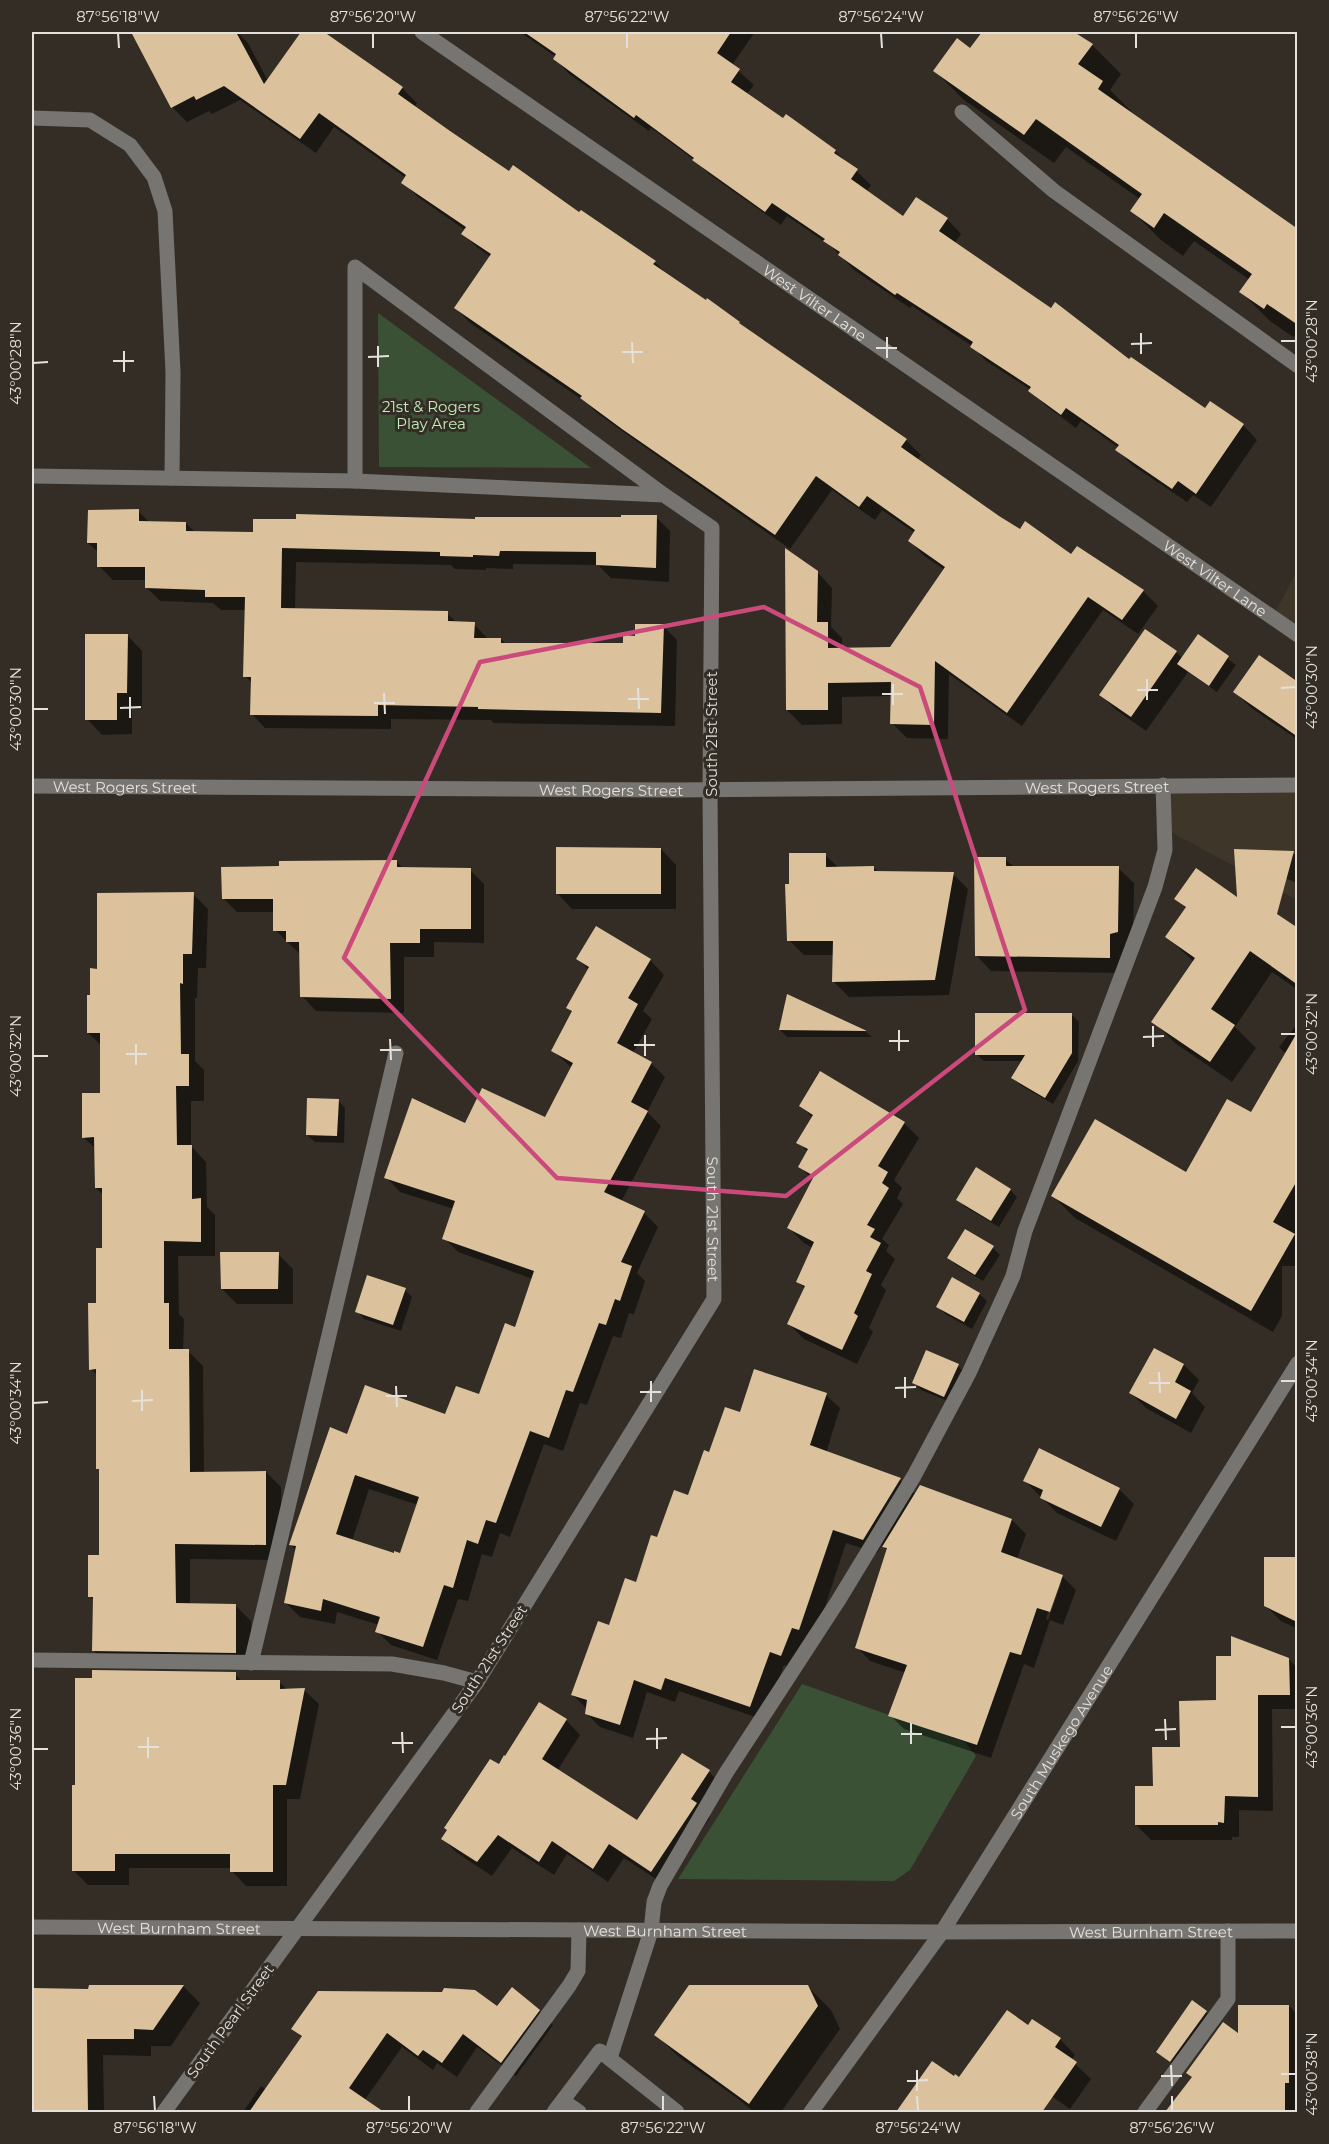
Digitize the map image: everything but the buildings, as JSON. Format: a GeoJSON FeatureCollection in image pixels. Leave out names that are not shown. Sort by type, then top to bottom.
{"type":"FeatureCollection","features":[{"type":"Feature","properties":{"kind":"street","name":"West Vilter Lane"},"geometry":{"type":"LineString","coordinates":[[422,32],[1298,635]]}},
{"type":"Feature","properties":{"kind":"street"},"geometry":{"type":"LineString","coordinates":[[962,112],[1054,191],[1298,366]]}},
{"type":"Feature","properties":{"kind":"street"},"geometry":{"type":"LineString","coordinates":[[32,118],[90,120],[130,145],[154,177],[165,211],[173,372],[172,478]]}},
{"type":"Feature","properties":{"kind":"street"},"geometry":{"type":"LineString","coordinates":[[355,481],[355,267],[664,495]]}},
{"type":"Feature","properties":{"kind":"street"},"geometry":{"type":"LineString","coordinates":[[32,476],[355,481],[664,495]]}},
{"type":"Feature","properties":{"kind":"street","name":"South 21st Street"},"geometry":{"type":"LineString","coordinates":[[296,1929],[477,1682],[714,1299],[710,790],[712,528],[664,495]]}},
{"type":"Feature","properties":{"kind":"street"},"geometry":{"type":"LineString","coordinates":[[610,2058],[651,1931],[654,1902],[668,1870],[726,1773],[838,1601],[914,1476],[974,1362],[1012,1276],[1025,1231],[1155,887],[1165,850],[1163,785]]}},
{"type":"Feature","properties":{"kind":"street","name":"West Rogers Street"},"geometry":{"type":"LineString","coordinates":[[32,786],[710,790],[1298,785]]}},
{"type":"Feature","properties":{"kind":"street"},"geometry":{"type":"LineString","coordinates":[[251,1663],[396,1053]]}},
{"type":"Feature","properties":{"kind":"street","name":"South Muskego Avenue"},"geometry":{"type":"LineString","coordinates":[[811,2112],[942,1932],[1298,1363]]}},
{"type":"Feature","properties":{"kind":"street"},"geometry":{"type":"LineString","coordinates":[[32,1660],[392,1664],[444,1673],[477,1682]]}},
{"type":"Feature","properties":{"kind":"street","name":"West Burnham Street"},"geometry":{"type":"LineString","coordinates":[[32,1928],[942,1932],[1298,1931]]}},
{"type":"Feature","properties":{"kind":"street","name":"South Pearl Street"},"geometry":{"type":"LineString","coordinates":[[164,2112],[296,1929]]}},
{"type":"Feature","properties":{"kind":"street"},"geometry":{"type":"LineString","coordinates":[[477,2112],[578,1971],[579,1930]]}},
{"type":"Feature","properties":{"kind":"street"},"geometry":{"type":"LineString","coordinates":[[1145,2112],[1228,1998],[1228,1931]]}},
{"type":"Feature","properties":{"kind":"street"},"geometry":{"type":"LineString","coordinates":[[579,2112],[558,2107],[600,2051],[677,2112]]}},
{"type":"Feature","properties":{"kind":"highlighted area"},"geometry":{"type":"Polygon","coordinates":[[[764,607],[920,687],[1025,1010],[786,1196],[557,1178],[344,958],[480,662],[764,607]]]}},
{"type":"Feature","properties":{"kind":"shaded area"},"geometry":{"type":"Polygon","coordinates":[[[1297,571],[1297,635],[1273,616],[1297,571]]]}},
{"type":"Feature","properties":{"kind":"shaded area"},"geometry":{"type":"Polygon","coordinates":[[[1163,785],[1297,785],[1297,900],[1165,829],[1163,785]]]}},
{"type":"Feature","properties":{"kind":"green space","name":"21st & Rogers Play Area"},"geometry":{"type":"Polygon","coordinates":[[[378,313],[591,468],[379,467],[378,313]]]}},
{"type":"Feature","properties":{"kind":"green space"},"geometry":{"type":"Polygon","coordinates":[[[802,1684],[965,1742],[976,1756],[910,1870],[894,1881],[678,1879],[802,1684]]]}}]}
